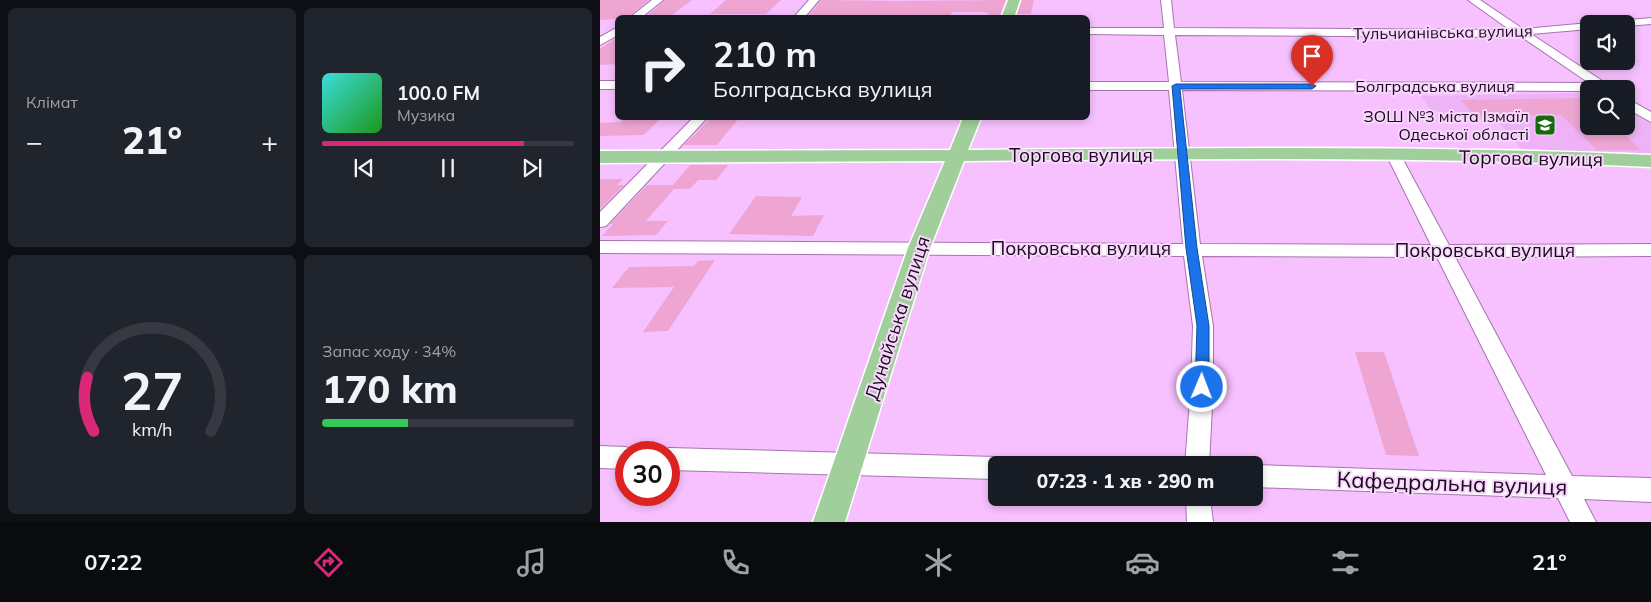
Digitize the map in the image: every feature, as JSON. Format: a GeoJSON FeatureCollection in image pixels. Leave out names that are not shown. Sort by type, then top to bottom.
{"type":"FeatureCollection","features":[{"type":"Feature","properties":{"kind":"main road"},"geometry":{"type":"LineString","coordinates":[[1009,15],[1014,0]]}},
{"type":"Feature","properties":{"kind":"main road","name":"Дунайська вулиця"},"geometry":{"type":"LineString","coordinates":[[829,522],[850,464],[919,248],[971,120]]}},
{"type":"Feature","properties":{"kind":"main road","name":"Торгова вулиця"},"geometry":{"type":"LineString","coordinates":[[600,156],[1183,154],[1563,157],[1651,161]]}},
{"type":"Feature","properties":{"kind":"street"},"geometry":{"type":"LineString","coordinates":[[638,15],[658,0]]}},
{"type":"Feature","properties":{"kind":"street"},"geometry":{"type":"LineString","coordinates":[[801,15],[814,0]]}},
{"type":"Feature","properties":{"kind":"street"},"geometry":{"type":"LineString","coordinates":[[1166,0],[1192,248],[1203,326],[1202,387],[1198,456]]}},
{"type":"Feature","properties":{"kind":"street"},"geometry":{"type":"LineString","coordinates":[[1473,0],[1593,80]]}},
{"type":"Feature","properties":{"kind":"street"},"geometry":{"type":"LineString","coordinates":[[1635,22],[1651,21]]}},
{"type":"Feature","properties":{"kind":"street","name":"Тульчианівська вулиця"},"geometry":{"type":"LineString","coordinates":[[1090,31],[1520,32],[1580,27]]}},
{"type":"Feature","properties":{"kind":"street"},"geometry":{"type":"LineString","coordinates":[[600,33],[615,32]]}},
{"type":"Feature","properties":{"kind":"street"},"geometry":{"type":"LineString","coordinates":[[600,42],[615,33]]}},
{"type":"Feature","properties":{"kind":"street"},"geometry":{"type":"LineString","coordinates":[[600,85],[615,85]]}},
{"type":"Feature","properties":{"kind":"street","name":"Болградська вулиця"},"geometry":{"type":"LineString","coordinates":[[1090,86],[1580,88]]}},
{"type":"Feature","properties":{"kind":"street"},"geometry":{"type":"LineString","coordinates":[[1635,108],[1651,118]]}},
{"type":"Feature","properties":{"kind":"street"},"geometry":{"type":"LineString","coordinates":[[600,222],[698,120]]}},
{"type":"Feature","properties":{"kind":"street"},"geometry":{"type":"LineString","coordinates":[[1394,156],[1583,522]]}},
{"type":"Feature","properties":{"kind":"street","name":"Покровська вулиця"},"geometry":{"type":"LineString","coordinates":[[600,247],[1192,248],[1442,251],[1651,250]]}},
{"type":"Feature","properties":{"kind":"street"},"geometry":{"type":"LineString","coordinates":[[600,457],[615,458]]}},
{"type":"Feature","properties":{"kind":"street"},"geometry":{"type":"LineString","coordinates":[[680,459],[988,468]]}},
{"type":"Feature","properties":{"kind":"street","name":"Кафедральна вулиця"},"geometry":{"type":"LineString","coordinates":[[1263,476],[1651,490]]}},
{"type":"Feature","properties":{"kind":"street"},"geometry":{"type":"LineString","coordinates":[[1199,506],[1200,522]]}},
{"type":"Feature","properties":{"kind":"shaded area","name":"ЗОШ №3 міста Ізмаїл Одеської області"},"geometry":{"type":"Polygon","coordinates":[[[1580,93],[1580,135],[1635,135],[1635,113],[1651,123],[1651,154],[1524,152],[1499,122],[1430,110],[1421,96],[1580,93]]]}},
{"type":"Feature","properties":{"kind":"building"},"geometry":{"type":"Polygon","coordinates":[[[600,0],[649,0],[631,15],[615,15],[615,19],[600,20],[600,0]]]}},
{"type":"Feature","properties":{"kind":"building"},"geometry":{"type":"Polygon","coordinates":[[[665,0],[692,0],[672,15],[648,15],[665,0]]]}},
{"type":"Feature","properties":{"kind":"building"},"geometry":{"type":"Polygon","coordinates":[[[726,0],[781,0],[766,14],[710,14],[726,0]]]}},
{"type":"Feature","properties":{"kind":"building"},"geometry":{"type":"Polygon","coordinates":[[[821,0],[1006,0],[1000,15],[988,15],[989,13],[983,12],[952,12],[950,15],[809,15],[821,0]]]}},
{"type":"Feature","properties":{"kind":"building"},"geometry":{"type":"Polygon","coordinates":[[[1022,0],[1034,0],[1031,14],[1017,14],[1022,0]]]}},
{"type":"Feature","properties":{"kind":"building"},"geometry":{"type":"Polygon","coordinates":[[[615,39],[615,64],[600,65],[600,49],[615,39]]]}},
{"type":"Feature","properties":{"kind":"building"},"geometry":{"type":"Polygon","coordinates":[[[1580,98],[1580,133],[1561,115],[1475,116],[1461,100],[1580,98]]]}},
{"type":"Feature","properties":{"kind":"building"},"geometry":{"type":"Polygon","coordinates":[[[624,120],[659,120],[644,135],[600,136],[600,123],[621,122],[624,120]]]}},
{"type":"Feature","properties":{"kind":"building"},"geometry":{"type":"Polygon","coordinates":[[[709,120],[737,120],[717,145],[684,145],[709,120]]]}},
{"type":"Feature","properties":{"kind":"building"},"geometry":{"type":"Polygon","coordinates":[[[1582,135],[1625,135],[1641,150],[1597,150],[1582,135]]]}},
{"type":"Feature","properties":{"kind":"building"},"geometry":{"type":"Polygon","coordinates":[[[690,165],[728,165],[716,180],[698,180],[690,189],[674,189],[646,221],[668,221],[656,235],[602,236],[613,224],[610,224],[647,185],[673,185],[690,165]]]}},
{"type":"Feature","properties":{"kind":"building"},"geometry":{"type":"Polygon","coordinates":[[[600,179],[623,179],[617,185],[624,185],[600,209],[600,179]]]}},
{"type":"Feature","properties":{"kind":"building"},"geometry":{"type":"Polygon","coordinates":[[[756,196],[802,197],[791,216],[824,215],[813,236],[729,234],[756,196]]]}},
{"type":"Feature","properties":{"kind":"building"},"geometry":{"type":"Polygon","coordinates":[[[715,260],[668,331],[643,332],[674,287],[612,288],[629,267],[694,266],[698,261],[715,260]]]}},
{"type":"Feature","properties":{"kind":"building"},"geometry":{"type":"Polygon","coordinates":[[[1355,352],[1384,352],[1419,456],[1386,455],[1355,352]]]}},
{"type":"Feature","properties":{"kind":"place","name":"ЗОШ №3 міста Ізмаїл Одеської області"},"geometry":{"type":"Point","coordinates":[1545,125]}},
{"type":"Feature","properties":{"kind":"route"},"geometry":{"type":"LineString","coordinates":[[1202,387],[1203,326],[1192,248],[1176,86],[1312,86]]}}]}
